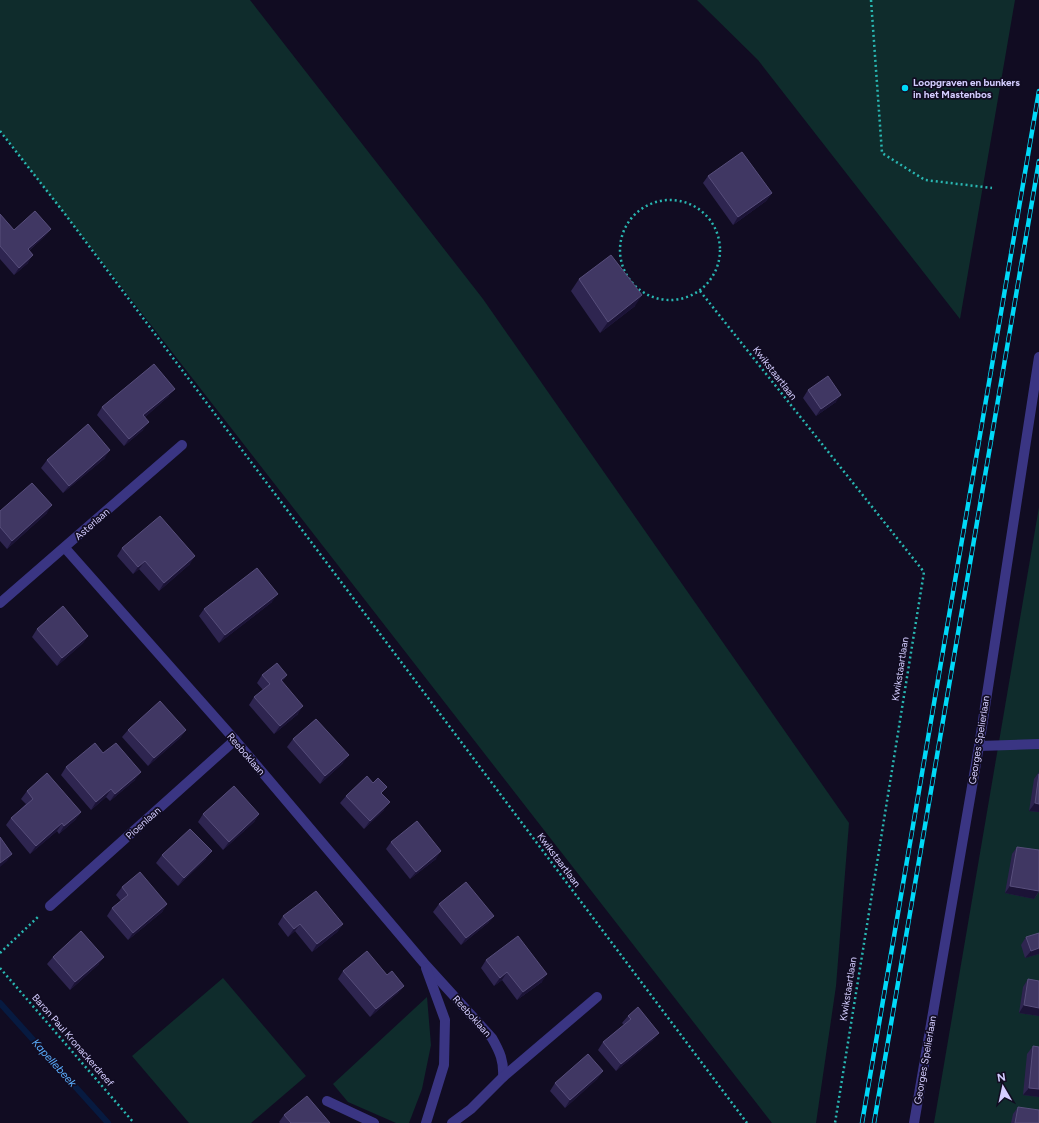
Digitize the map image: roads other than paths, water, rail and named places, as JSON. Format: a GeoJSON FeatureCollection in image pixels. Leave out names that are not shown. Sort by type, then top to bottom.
{"type":"FeatureCollection","features":[{"type":"Feature","properties":{"kind":"street","name":"Georges Spelierlaan"},"geometry":{"type":"LineString","coordinates":[[914,1123],[979,746],[1039,357]]}},
{"type":"Feature","properties":{"kind":"street","name":"Asterlaan"},"geometry":{"type":"LineString","coordinates":[[0,603],[182,445]]}},
{"type":"Feature","properties":{"kind":"street","name":"Reeboklaan"},"geometry":{"type":"LineString","coordinates":[[65,548],[235,740],[424,963],[492,1038],[500,1053],[503,1064],[503,1077]]}},
{"type":"Feature","properties":{"kind":"street","name":"Pioenlaan"},"geometry":{"type":"LineString","coordinates":[[50,906],[235,740]]}},
{"type":"Feature","properties":{"kind":"street"},"geometry":{"type":"LineString","coordinates":[[979,746],[1039,744]]}},
{"type":"Feature","properties":{"kind":"street","name":"Reeboklaan"},"geometry":{"type":"LineString","coordinates":[[424,963],[445,1020],[444,1065],[426,1123]]}},
{"type":"Feature","properties":{"kind":"street"},"geometry":{"type":"LineString","coordinates":[[452,1123],[471,1109],[503,1077],[598,997]]}},
{"type":"Feature","properties":{"kind":"street"},"geometry":{"type":"LineString","coordinates":[[327,1101],[374,1123]]}},
{"type":"Feature","properties":{"kind":"waterway","name":"Kapellebeek"},"geometry":{"type":"LineString","coordinates":[[0,1003],[108,1123]]}},
{"type":"Feature","properties":{"kind":"railway"},"geometry":{"type":"LineString","coordinates":[[862,1123],[1039,91]]}},
{"type":"Feature","properties":{"kind":"railway"},"geometry":{"type":"LineString","coordinates":[[874,1123],[1039,161]]}},
{"type":"Feature","properties":{"kind":"place","name":"Loopgraven en bunkers in het Mastenbos"},"geometry":{"type":"Point","coordinates":[905,88]}}]}
